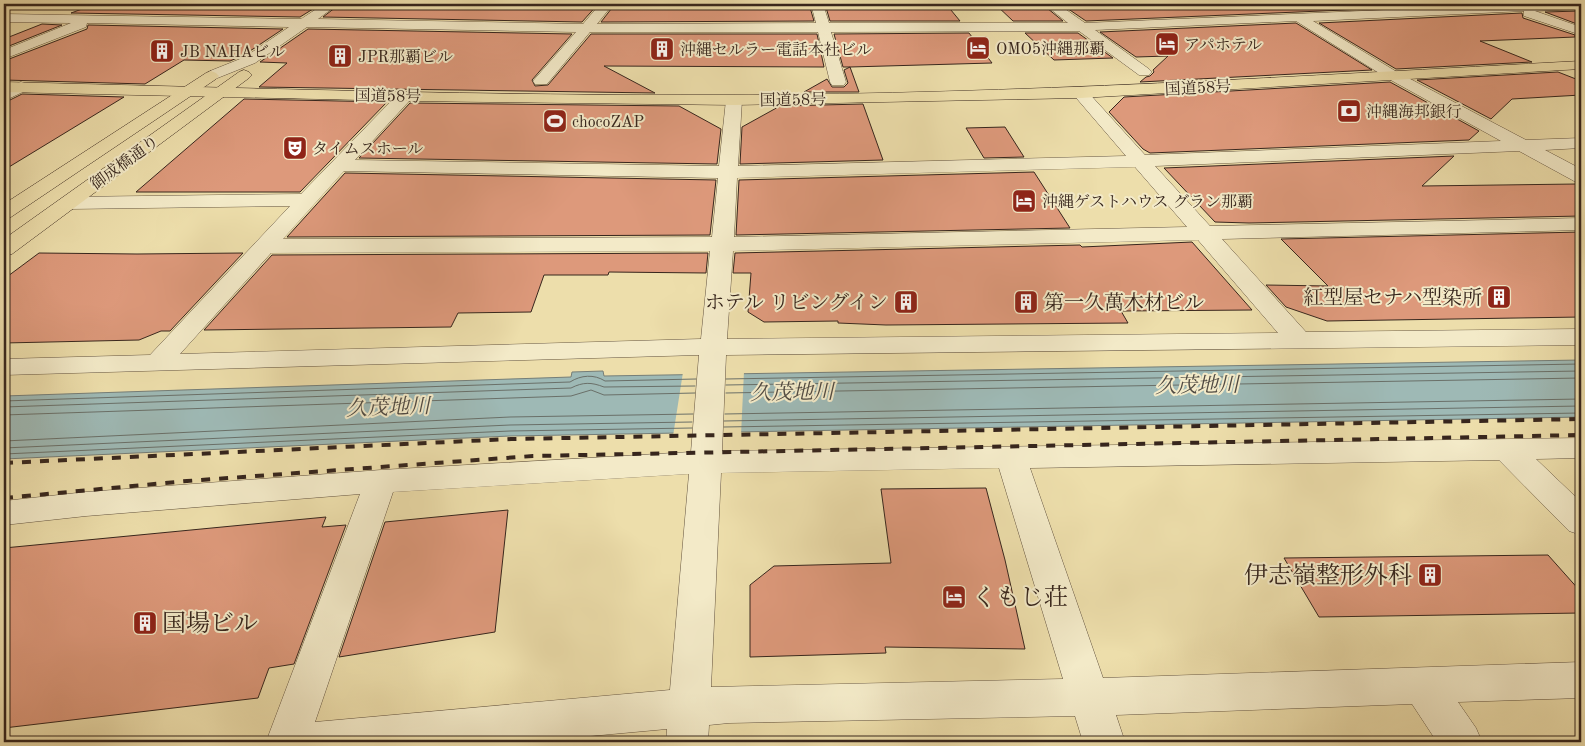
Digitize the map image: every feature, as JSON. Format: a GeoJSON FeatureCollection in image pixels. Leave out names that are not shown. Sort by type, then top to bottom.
{"type":"FeatureCollection","features":[{"type":"Feature","properties":{"kind":"main road"},"geometry":{"type":"LineString","coordinates":[[1339,61],[1397,58]]}},
{"type":"Feature","properties":{"kind":"main road","name":"国道58号"},"geometry":{"type":"LineString","coordinates":[[4,87],[188,82],[220,92],[734,100],[1080,93],[1581,65]]}},
{"type":"Feature","properties":{"kind":"main road"},"geometry":{"type":"LineString","coordinates":[[247,67],[262,75]]}},
{"type":"Feature","properties":{"kind":"main road","name":"御成橋通り"},"geometry":{"type":"LineString","coordinates":[[9,206],[188,82],[247,67]]}},
{"type":"Feature","properties":{"kind":"main road","name":"御成橋通り"},"geometry":{"type":"LineString","coordinates":[[4,249],[220,92],[247,67]]}},
{"type":"Feature","properties":{"kind":"main road","name":"国道58号"},"geometry":{"type":"LineString","coordinates":[[1124,73],[1163,71]]}},
{"type":"Feature","properties":{"kind":"main road"},"geometry":{"type":"LineString","coordinates":[[521,80],[560,81]]}},
{"type":"Feature","properties":{"kind":"main road","name":"国道58号"},"geometry":{"type":"LineString","coordinates":[[819,82],[858,81]]}},
{"type":"Feature","properties":{"kind":"street"},"geometry":{"type":"LineString","coordinates":[[247,67],[303,23],[332,4]]}},
{"type":"Feature","properties":{"kind":"street"},"geometry":{"type":"LineString","coordinates":[[541,81],[607,4]]}},
{"type":"Feature","properties":{"kind":"street"},"geometry":{"type":"LineString","coordinates":[[818,4],[822,28],[838,82]]}},
{"type":"Feature","properties":{"kind":"street"},"geometry":{"type":"LineString","coordinates":[[1050,4],[1144,72]]}},
{"type":"Feature","properties":{"kind":"street"},"geometry":{"type":"LineString","coordinates":[[1278,4],[1392,75],[1581,177]]}},
{"type":"Feature","properties":{"kind":"street"},"geometry":{"type":"LineString","coordinates":[[4,18],[585,28],[1081,27],[1300,18],[1509,6],[1581,5]]}},
{"type":"Feature","properties":{"kind":"street"},"geometry":{"type":"LineString","coordinates":[[1509,6],[1581,31]]}},
{"type":"Feature","properties":{"kind":"street"},"geometry":{"type":"LineString","coordinates":[[6,65],[91,20],[124,7]]}},
{"type":"Feature","properties":{"kind":"street"},"geometry":{"type":"LineString","coordinates":[[4,96],[21,87]]}},
{"type":"Feature","properties":{"kind":"street"},"geometry":{"type":"LineString","coordinates":[[1080,93],[1298,339]]}},
{"type":"Feature","properties":{"kind":"street"},"geometry":{"type":"LineString","coordinates":[[157,364],[338,165],[405,96]]}},
{"type":"Feature","properties":{"kind":"street"},"geometry":{"type":"LineString","coordinates":[[688,724],[706,450],[734,100]]}},
{"type":"Feature","properties":{"kind":"street"},"geometry":{"type":"LineString","coordinates":[[338,165],[728,172],[1139,161],[1581,143]]}},
{"type":"Feature","properties":{"kind":"street"},"geometry":{"type":"LineString","coordinates":[[69,203],[306,200]]}},
{"type":"Feature","properties":{"kind":"street"},"geometry":{"type":"LineString","coordinates":[[266,246],[722,244],[1581,224]]}},
{"type":"Feature","properties":{"kind":"street"},"geometry":{"type":"LineString","coordinates":[[4,367],[713,356],[1298,339],[1581,337]]}},
{"type":"Feature","properties":{"kind":"street"},"geometry":{"type":"LineString","coordinates":[[5,514],[86,504],[531,471],[706,450],[1011,457],[1581,448]]}},
{"type":"Feature","properties":{"kind":"street"},"geometry":{"type":"LineString","coordinates":[[1507,450],[1581,522]]}},
{"type":"Feature","properties":{"kind":"street"},"geometry":{"type":"LineString","coordinates":[[1011,457],[1104,742]]}},
{"type":"Feature","properties":{"kind":"street"},"geometry":{"type":"LineString","coordinates":[[287,742],[381,481]]}},
{"type":"Feature","properties":{"kind":"street"},"geometry":{"type":"LineString","coordinates":[[335,741],[688,724],[1089,697],[1581,680]]}},
{"type":"Feature","properties":{"kind":"street"},"geometry":{"type":"LineString","coordinates":[[1423,686],[1461,742]]}},
{"type":"Feature","properties":{"kind":"water","name":"久茂地川"},"geometry":{"type":"Polygon","coordinates":[[[1581,360],[1581,417],[510,436],[4,459],[4,396],[571,377],[572,372],[603,371],[604,376],[1581,360]]]}},
{"type":"Feature","properties":{"kind":"pier"},"geometry":{"type":"Polygon","coordinates":[[[744,371],[741,435],[673,436],[683,372],[744,371]]]}},
{"type":"Feature","properties":{"kind":"building"},"geometry":{"type":"Polygon","coordinates":[[[96,4],[321,4],[300,17],[71,13],[96,4]]]}},
{"type":"Feature","properties":{"kind":"building"},"geometry":{"type":"Polygon","coordinates":[[[340,4],[598,4],[582,22],[323,17],[340,4]]]}},
{"type":"Feature","properties":{"kind":"building"},"geometry":{"type":"Polygon","coordinates":[[[615,4],[809,4],[814,21],[601,22],[615,4]]]}},
{"type":"Feature","properties":{"kind":"building"},"geometry":{"type":"Polygon","coordinates":[[[825,4],[946,4],[960,21],[830,21],[825,4]]]}},
{"type":"Feature","properties":{"kind":"building"},"geometry":{"type":"Polygon","coordinates":[[[995,4],[1042,4],[1063,21],[1013,21],[995,4]]]}},
{"type":"Feature","properties":{"kind":"building"},"geometry":{"type":"Polygon","coordinates":[[[1061,4],[1486,4],[1086,21],[1061,4]]]}},
{"type":"Feature","properties":{"kind":"building"},"geometry":{"type":"Polygon","coordinates":[[[1580,11],[1577,24],[1545,12],[1580,11]]]}},
{"type":"Feature","properties":{"kind":"building"},"geometry":{"type":"Polygon","coordinates":[[[1522,13],[1523,18],[1575,35],[1575,37],[1480,41],[1532,62],[1396,69],[1319,23],[1522,13]]]}},
{"type":"Feature","properties":{"kind":"building"},"geometry":{"type":"Polygon","coordinates":[[[1296,23],[1372,70],[1140,82],[1150,76],[1154,72],[1153,70],[1168,56],[1136,57],[1100,32],[1296,23]]]}},
{"type":"Feature","properties":{"kind":"building"},"geometry":{"type":"Polygon","coordinates":[[[42,24],[62,25],[4,48],[4,39],[42,24]]]}},
{"type":"Feature","properties":{"kind":"building"},"geometry":{"type":"Polygon","coordinates":[[[88,25],[283,29],[244,55],[230,61],[184,60],[145,84],[4,80],[4,61],[87,29],[88,25]]]}},
{"type":"Feature","properties":{"kind":"building"},"geometry":{"type":"Polygon","coordinates":[[[308,29],[572,34],[532,80],[535,86],[548,85],[591,34],[817,34],[824,67],[604,66],[655,93],[259,87],[287,63],[260,62],[308,29]]]}},
{"type":"Feature","properties":{"kind":"building"},"geometry":{"type":"Polygon","coordinates":[[[969,33],[992,63],[843,67],[834,34],[969,33]]]}},
{"type":"Feature","properties":{"kind":"building"},"geometry":{"type":"Polygon","coordinates":[[[1025,33],[1078,33],[1113,58],[1054,60],[1025,33]]]}},
{"type":"Feature","properties":{"kind":"building"},"geometry":{"type":"Polygon","coordinates":[[[850,67],[859,92],[804,92],[827,79],[832,87],[844,87],[848,83],[844,70],[850,67]]]}},
{"type":"Feature","properties":{"kind":"building"},"geometry":{"type":"Polygon","coordinates":[[[1558,72],[1581,81],[1581,95],[1512,99],[1491,119],[1417,80],[1558,72]]]}},
{"type":"Feature","properties":{"kind":"building"},"geometry":{"type":"Polygon","coordinates":[[[1390,82],[1479,131],[1469,140],[1150,153],[1143,149],[1109,112],[1124,97],[1390,82]]]}},
{"type":"Feature","properties":{"kind":"building"},"geometry":{"type":"Polygon","coordinates":[[[22,94],[124,97],[4,170],[4,103],[22,94]]]}},
{"type":"Feature","properties":{"kind":"building"},"geometry":{"type":"Polygon","coordinates":[[[244,99],[387,102],[300,192],[136,192],[244,99]]]}},
{"type":"Feature","properties":{"kind":"building"},"geometry":{"type":"Polygon","coordinates":[[[410,103],[679,106],[721,129],[717,164],[359,158],[410,103]]]}},
{"type":"Feature","properties":{"kind":"building"},"geometry":{"type":"Polygon","coordinates":[[[863,104],[883,160],[740,164],[742,127],[780,106],[863,104]]]}},
{"type":"Feature","properties":{"kind":"building"},"geometry":{"type":"Polygon","coordinates":[[[1005,127],[1024,157],[984,158],[966,128],[1005,127]]]}},
{"type":"Feature","properties":{"kind":"building"},"geometry":{"type":"Polygon","coordinates":[[[1454,156],[1422,186],[1577,184],[1581,185],[1581,216],[1249,223],[1215,222],[1164,168],[1454,156]]]}},
{"type":"Feature","properties":{"kind":"building"},"geometry":{"type":"Polygon","coordinates":[[[1034,172],[1070,228],[736,235],[739,180],[1034,172]]]}},
{"type":"Feature","properties":{"kind":"building"},"geometry":{"type":"Polygon","coordinates":[[[345,173],[716,180],[710,235],[287,237],[345,173]]]}},
{"type":"Feature","properties":{"kind":"building"},"geometry":{"type":"Polygon","coordinates":[[[1581,232],[1581,317],[1327,321],[1286,307],[1266,285],[1328,286],[1281,239],[1581,232]]]}},
{"type":"Feature","properties":{"kind":"building"},"geometry":{"type":"Polygon","coordinates":[[[1192,242],[1252,310],[1121,311],[1128,323],[886,325],[838,323],[838,321],[764,322],[748,312],[751,273],[733,273],[735,253],[1080,245],[1082,247],[1192,242]]]}},
{"type":"Feature","properties":{"kind":"building"},"geometry":{"type":"Polygon","coordinates":[[[39,253],[243,253],[170,331],[161,331],[139,340],[4,343],[4,279],[39,253]]]}},
{"type":"Feature","properties":{"kind":"building"},"geometry":{"type":"Polygon","coordinates":[[[708,253],[706,273],[609,272],[608,275],[544,275],[531,312],[458,313],[451,327],[204,330],[272,255],[708,253]]]}},
{"type":"Feature","properties":{"kind":"building"},"geometry":{"type":"Polygon","coordinates":[[[986,488],[1005,560],[1025,649],[885,647],[886,653],[750,657],[750,585],[774,566],[891,563],[881,489],[986,488]]]}},
{"type":"Feature","properties":{"kind":"building"},"geometry":{"type":"Polygon","coordinates":[[[508,510],[495,632],[339,657],[385,522],[508,510]]]}},
{"type":"Feature","properties":{"kind":"building","name":"国場ビル"},"geometry":{"type":"Polygon","coordinates":[[[326,517],[322,527],[346,525],[294,664],[269,668],[258,698],[4,728],[4,548],[326,517]]]}},
{"type":"Feature","properties":{"kind":"building","name":"伊志嶺整形外科"},"geometry":{"type":"Polygon","coordinates":[[[1548,555],[1581,592],[1581,613],[1319,617],[1284,558],[1548,555]]]}},
{"type":"Feature","properties":{"kind":"railway"},"geometry":{"type":"LineString","coordinates":[[4,463],[511,439],[1581,419]]}},
{"type":"Feature","properties":{"kind":"railway"},"geometry":{"type":"LineString","coordinates":[[4,498],[187,481],[533,456],[1581,435]]}},
{"type":"Feature","properties":{"kind":"place","name":"アパホテル"},"geometry":{"type":"Point","coordinates":[1167,44]}},
{"type":"Feature","properties":{"kind":"place","name":"OMO5沖縄那覇"},"geometry":{"type":"Point","coordinates":[978,48]}},
{"type":"Feature","properties":{"kind":"place","name":"沖縄セルラー電話本社ビル"},"geometry":{"type":"Point","coordinates":[662,49]}},
{"type":"Feature","properties":{"kind":"place","name":"JB NAHAビル"},"geometry":{"type":"Point","coordinates":[162,51]}},
{"type":"Feature","properties":{"kind":"place","name":"JPR那覇ビル"},"geometry":{"type":"Point","coordinates":[340,56]}},
{"type":"Feature","properties":{"kind":"place","name":"沖縄海邦銀行"},"geometry":{"type":"Point","coordinates":[1349,111]}},
{"type":"Feature","properties":{"kind":"place","name":"chocoZAP"},"geometry":{"type":"Point","coordinates":[555,121]}},
{"type":"Feature","properties":{"kind":"place","name":"タイムスホール"},"geometry":{"type":"Point","coordinates":[295,148]}},
{"type":"Feature","properties":{"kind":"place","name":"沖縄ゲストハウス グラン那覇"},"geometry":{"type":"Point","coordinates":[1024,201]}},
{"type":"Feature","properties":{"kind":"place","name":"紅型屋セナハ型染所"},"geometry":{"type":"Point","coordinates":[1499,297]}},
{"type":"Feature","properties":{"kind":"place","name":"ホテル リビングイン"},"geometry":{"type":"Point","coordinates":[906,302]}},
{"type":"Feature","properties":{"kind":"place","name":"第一久萬木材ビル"},"geometry":{"type":"Point","coordinates":[1026,302]}},
{"type":"Feature","properties":{"kind":"place","name":"伊志嶺整形外科"},"geometry":{"type":"Point","coordinates":[1430,575]}},
{"type":"Feature","properties":{"kind":"place","name":"くもじ荘"},"geometry":{"type":"Point","coordinates":[954,597]}},
{"type":"Feature","properties":{"kind":"place","name":"国場ビル"},"geometry":{"type":"Point","coordinates":[145,623]}}]}
